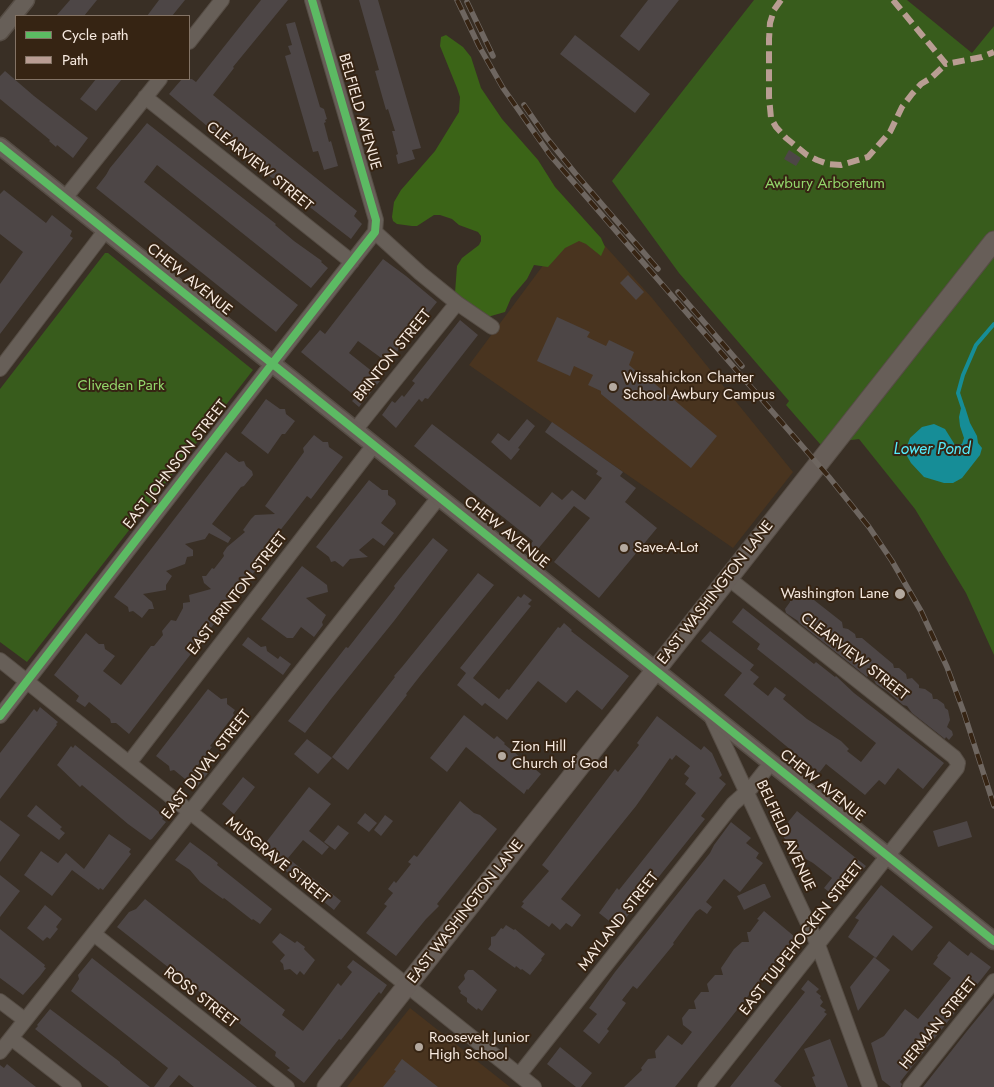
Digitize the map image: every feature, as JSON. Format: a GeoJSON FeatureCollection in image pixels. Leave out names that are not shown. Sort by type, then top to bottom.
{"type":"FeatureCollection","features":[{"type":"Feature","properties":{"kind":"main road","name":"EAST WASHINGTON LANE"},"geometry":{"type":"LineString","coordinates":[[328,1087],[994,241]]}},
{"type":"Feature","properties":{"kind":"street"},"geometry":{"type":"LineString","coordinates":[[0,32],[26,0]]}},
{"type":"Feature","properties":{"kind":"street"},"geometry":{"type":"LineString","coordinates":[[190,41],[222,0]]}},
{"type":"Feature","properties":{"kind":"street","name":"BELFIELD AVENUE"},"geometry":{"type":"LineString","coordinates":[[312,0],[376,220],[376,232]]}},
{"type":"Feature","properties":{"kind":"street"},"geometry":{"type":"LineString","coordinates":[[65,198],[159,80]]}},
{"type":"Feature","properties":{"kind":"street","name":"CLEARVIEW STREET"},"geometry":{"type":"LineString","coordinates":[[145,97],[352,262]]}},
{"type":"Feature","properties":{"kind":"street","name":"CHEW AVENUE"},"geometry":{"type":"LineString","coordinates":[[0,146],[994,941]]}},
{"type":"Feature","properties":{"kind":"street"},"geometry":{"type":"LineString","coordinates":[[0,369],[106,231]]}},
{"type":"Feature","properties":{"kind":"street"},"geometry":{"type":"LineString","coordinates":[[376,232],[395,252],[457,303],[492,328]]}},
{"type":"Feature","properties":{"kind":"street","name":"EAST JOHNSON STREET"},"geometry":{"type":"LineString","coordinates":[[0,716],[376,232]]}},
{"type":"Feature","properties":{"kind":"street","name":"BRINTON STREET"},"geometry":{"type":"LineString","coordinates":[[355,430],[457,303]]}},
{"type":"Feature","properties":{"kind":"street","name":"EAST BRINTON STREET"},"geometry":{"type":"LineString","coordinates":[[129,763],[374,445]]}},
{"type":"Feature","properties":{"kind":"street","name":"EAST DUVAL STREET"},"geometry":{"type":"LineString","coordinates":[[0,1052],[439,497]]}},
{"type":"Feature","properties":{"kind":"street","name":"CLEARVIEW STREET"},"geometry":{"type":"LineString","coordinates":[[728,578],[954,757],[958,763]]}},
{"type":"Feature","properties":{"kind":"street","name":"MUSGRAVE STREET"},"geometry":{"type":"LineString","coordinates":[[0,660],[534,1087]]}},
{"type":"Feature","properties":{"kind":"street","name":"BELFIELD AVENUE"},"geometry":{"type":"LineString","coordinates":[[710,714],[818,945],[870,1087]]}},
{"type":"Feature","properties":{"kind":"street","name":"MAYLAND STREET"},"geometry":{"type":"LineString","coordinates":[[519,1075],[733,804],[747,792],[771,763]]}},
{"type":"Feature","properties":{"kind":"street","name":"EAST TULPEHOCKEN STREET"},"geometry":{"type":"LineString","coordinates":[[705,1087],[957,768],[958,763]]}},
{"type":"Feature","properties":{"kind":"street","name":"ROSS STREET"},"geometry":{"type":"LineString","coordinates":[[94,934],[287,1087]]}},
{"type":"Feature","properties":{"kind":"street","name":"HERMAN STREET"},"geometry":{"type":"LineString","coordinates":[[910,1087],[994,981]]}},
{"type":"Feature","properties":{"kind":"street"},"geometry":{"type":"LineString","coordinates":[[0,1001],[25,1020]]}},
{"type":"Feature","properties":{"kind":"street"},"geometry":{"type":"LineString","coordinates":[[11,1038],[74,1087]]}},
{"type":"Feature","properties":{"kind":"shaded area","name":"Wissahickon Charter School Awbury Campus"},"geometry":{"type":"Polygon","coordinates":[[[579,217],[652,298],[793,472],[733,548],[469,365],[579,217]]]}},
{"type":"Feature","properties":{"kind":"shaded area","name":"Roosevelt Junior High School"},"geometry":{"type":"Polygon","coordinates":[[[410,1008],[510,1087],[347,1087],[410,1008]]]}},
{"type":"Feature","properties":{"kind":"green space","name":"Awbury Arboretum"},"geometry":{"type":"Polygon","coordinates":[[[754,0],[907,0],[972,53],[994,26],[994,655],[966,593],[915,509],[859,439],[820,444],[786,405],[789,401],[679,273],[612,181],[754,0]]]}},
{"type":"Feature","properties":{"kind":"green space"},"geometry":{"type":"Polygon","coordinates":[[[446,35],[463,47],[471,57],[481,88],[502,119],[538,160],[555,187],[601,238],[605,247],[601,256],[579,241],[565,248],[548,267],[534,265],[527,279],[511,298],[505,312],[491,316],[486,316],[460,301],[455,293],[457,266],[462,258],[479,245],[481,236],[478,232],[440,215],[434,215],[417,226],[397,224],[393,221],[392,217],[394,202],[401,190],[435,151],[459,112],[460,97],[440,46],[441,37],[446,35]]]}},
{"type":"Feature","properties":{"kind":"green space","name":"Cliveden Park"},"geometry":{"type":"Polygon","coordinates":[[[105,253],[108,253],[253,370],[27,662],[0,642],[0,389],[105,253]]]}},
{"type":"Feature","properties":{"kind":"water","name":"Lower Pond"},"geometry":{"type":"Polygon","coordinates":[[[965,407],[978,443],[982,448],[980,455],[962,478],[953,483],[944,483],[924,477],[907,456],[907,446],[910,438],[922,427],[934,424],[945,429],[955,445],[962,444],[964,438],[959,417],[961,408],[965,407]]]}},
{"type":"Feature","properties":{"kind":"building"},"geometry":{"type":"Polygon","coordinates":[[[70,0],[97,0],[85,15],[57,15],[70,0]]]}},
{"type":"Feature","properties":{"kind":"building"},"geometry":{"type":"Polygon","coordinates":[[[159,0],[185,0],[173,15],[148,15],[159,0]]]}},
{"type":"Feature","properties":{"kind":"building"},"geometry":{"type":"Polygon","coordinates":[[[261,0],[288,0],[233,67],[213,95],[357,211],[354,216],[362,224],[351,239],[245,157],[169,94],[181,80],[192,79],[196,82],[261,0]]]}},
{"type":"Feature","properties":{"kind":"building"},"geometry":{"type":"Polygon","coordinates":[[[359,0],[378,0],[421,148],[412,150],[415,159],[398,164],[396,155],[398,154],[392,131],[395,131],[388,109],[386,110],[375,71],[379,70],[359,0]]]}},
{"type":"Feature","properties":{"kind":"building"},"geometry":{"type":"Polygon","coordinates":[[[648,0],[679,0],[639,51],[620,36],[648,0]]]}},
{"type":"Feature","properties":{"kind":"building"},"geometry":{"type":"Polygon","coordinates":[[[295,22],[320,107],[324,109],[327,119],[324,123],[338,166],[324,170],[318,151],[313,152],[285,56],[291,54],[288,46],[292,45],[286,24],[295,22]]]}},
{"type":"Feature","properties":{"kind":"building"},"geometry":{"type":"Polygon","coordinates":[[[575,35],[650,94],[635,113],[560,54],[575,35]]]}},
{"type":"Feature","properties":{"kind":"building"},"geometry":{"type":"Polygon","coordinates":[[[5,71],[88,138],[73,158],[57,145],[56,147],[0,99],[0,76],[5,71]]]}},
{"type":"Feature","properties":{"kind":"building"},"geometry":{"type":"Polygon","coordinates":[[[95,80],[121,80],[96,111],[80,99],[95,80]]]}},
{"type":"Feature","properties":{"kind":"building"},"geometry":{"type":"Polygon","coordinates":[[[147,123],[276,224],[328,268],[311,288],[157,165],[144,182],[298,305],[276,332],[96,188],[147,123]]]}},
{"type":"Feature","properties":{"kind":"building"},"geometry":{"type":"Polygon","coordinates":[[[789,150],[801,158],[796,166],[784,159],[789,150]]]}},
{"type":"Feature","properties":{"kind":"building"},"geometry":{"type":"Polygon","coordinates":[[[4,190],[46,223],[52,215],[72,231],[70,236],[73,238],[0,334],[0,284],[23,252],[0,234],[0,194],[4,190]]]}},
{"type":"Feature","properties":{"kind":"building"},"geometry":{"type":"Polygon","coordinates":[[[383,259],[437,302],[388,363],[358,341],[349,353],[378,376],[376,378],[380,381],[359,407],[352,401],[355,396],[301,352],[320,330],[325,334],[383,259]]]}},
{"type":"Feature","properties":{"kind":"building"},"geometry":{"type":"Polygon","coordinates":[[[628,275],[644,292],[636,300],[620,283],[628,275]]]}},
{"type":"Feature","properties":{"kind":"building"},"geometry":{"type":"Polygon","coordinates":[[[557,317],[590,332],[587,337],[606,346],[609,340],[634,352],[629,365],[641,375],[642,373],[717,436],[691,468],[601,394],[601,391],[588,385],[593,375],[574,366],[570,376],[537,361],[557,317]]]}},
{"type":"Feature","properties":{"kind":"building"},"geometry":{"type":"Polygon","coordinates":[[[460,320],[478,335],[428,399],[425,398],[422,402],[419,399],[396,428],[382,415],[392,401],[395,403],[402,395],[404,397],[415,383],[412,381],[460,320]]]}},
{"type":"Feature","properties":{"kind":"building"},"geometry":{"type":"Polygon","coordinates":[[[266,399],[280,409],[285,409],[286,414],[295,421],[285,434],[282,434],[268,454],[241,433],[266,399]]]}},
{"type":"Feature","properties":{"kind":"building"},"geometry":{"type":"Polygon","coordinates":[[[527,419],[535,426],[511,460],[491,442],[498,433],[509,441],[527,419]]]}},
{"type":"Feature","properties":{"kind":"building"},"geometry":{"type":"Polygon","coordinates":[[[552,422],[623,472],[620,476],[636,488],[625,502],[657,528],[599,598],[554,562],[590,518],[574,506],[537,550],[530,545],[533,541],[414,446],[432,424],[540,507],[552,492],[562,500],[572,490],[585,500],[602,478],[596,474],[598,471],[545,432],[552,422]]]}},
{"type":"Feature","properties":{"kind":"building"},"geometry":{"type":"Polygon","coordinates":[[[314,435],[323,442],[328,442],[329,447],[343,457],[311,499],[307,496],[278,533],[282,536],[129,734],[116,723],[111,723],[110,719],[89,702],[85,707],[76,701],[79,696],[54,675],[86,633],[99,644],[104,644],[105,649],[115,656],[103,671],[121,685],[151,646],[154,646],[163,635],[162,631],[171,620],[176,621],[183,608],[183,603],[190,602],[189,595],[211,589],[204,583],[202,576],[206,576],[212,568],[214,569],[224,556],[223,553],[227,547],[245,532],[243,530],[251,519],[255,515],[275,514],[265,506],[304,452],[303,448],[314,435]]]}},
{"type":"Feature","properties":{"kind":"building"},"geometry":{"type":"Polygon","coordinates":[[[226,452],[239,462],[244,461],[253,475],[241,487],[212,524],[231,538],[228,543],[209,533],[205,539],[185,544],[193,550],[193,556],[187,557],[185,564],[166,571],[172,576],[166,585],[166,590],[143,594],[152,602],[154,609],[149,609],[142,618],[133,611],[129,612],[128,607],[114,597],[226,452]]]}},
{"type":"Feature","properties":{"kind":"building"},"geometry":{"type":"Polygon","coordinates":[[[369,480],[382,490],[388,490],[388,495],[395,500],[396,504],[381,523],[394,533],[384,546],[373,538],[359,550],[368,557],[350,559],[343,567],[335,561],[331,562],[329,557],[316,547],[369,480]]]}},
{"type":"Feature","properties":{"kind":"building"},"geometry":{"type":"Polygon","coordinates":[[[433,538],[448,550],[394,621],[305,733],[288,721],[346,647],[348,648],[395,588],[394,586],[433,538]]]}},
{"type":"Feature","properties":{"kind":"building"},"geometry":{"type":"Polygon","coordinates":[[[302,566],[327,585],[328,592],[306,598],[326,615],[322,622],[323,625],[314,637],[301,627],[293,638],[287,638],[261,619],[302,566]]]}},
{"type":"Feature","properties":{"kind":"building"},"geometry":{"type":"Polygon","coordinates":[[[478,573],[494,585],[420,676],[348,770],[332,757],[394,676],[478,573]]]}},
{"type":"Feature","properties":{"kind":"building"},"geometry":{"type":"Polygon","coordinates":[[[524,594],[532,600],[528,604],[531,606],[473,678],[499,699],[507,689],[509,690],[558,627],[560,628],[564,623],[571,631],[629,676],[602,710],[577,690],[566,703],[538,681],[507,720],[485,703],[482,706],[457,685],[466,673],[460,668],[518,596],[521,598],[524,594]]]}},
{"type":"Feature","properties":{"kind":"building"},"geometry":{"type":"Polygon","coordinates":[[[797,594],[805,600],[808,597],[814,600],[842,622],[843,628],[855,634],[856,638],[862,638],[893,664],[894,668],[899,668],[906,674],[907,679],[912,678],[919,685],[919,688],[925,689],[932,694],[933,699],[937,699],[944,704],[948,710],[950,720],[947,727],[952,731],[953,735],[949,740],[946,737],[945,739],[912,713],[907,706],[876,684],[870,672],[867,677],[786,613],[785,609],[790,602],[790,597],[794,597],[797,594]]]}},
{"type":"Feature","properties":{"kind":"building"},"geometry":{"type":"Polygon","coordinates":[[[743,608],[814,664],[816,662],[836,676],[854,693],[944,763],[923,789],[898,768],[885,785],[879,780],[865,795],[826,764],[819,773],[724,695],[742,673],[701,641],[710,631],[754,665],[750,670],[759,677],[753,684],[768,696],[775,687],[786,695],[783,699],[807,719],[841,741],[849,749],[847,751],[861,762],[876,743],[757,649],[760,644],[732,622],[743,608]]]}},
{"type":"Feature","properties":{"kind":"building"},"geometry":{"type":"Polygon","coordinates":[[[248,637],[261,647],[266,646],[267,651],[278,659],[280,656],[291,664],[283,675],[242,645],[248,637]]]}},
{"type":"Feature","properties":{"kind":"building"},"geometry":{"type":"Polygon","coordinates":[[[208,689],[221,699],[227,698],[227,704],[235,710],[234,715],[198,765],[208,773],[196,788],[174,770],[170,771],[169,766],[156,756],[208,689]]]}},
{"type":"Feature","properties":{"kind":"building"},"geometry":{"type":"Polygon","coordinates":[[[40,707],[58,722],[57,725],[0,799],[0,753],[34,709],[37,712],[40,707]]]}},
{"type":"Feature","properties":{"kind":"building","name":"Zion Hill Church of God"},"geometry":{"type":"Polygon","coordinates":[[[464,715],[494,739],[497,736],[541,774],[524,794],[466,747],[447,772],[430,758],[464,715]]]}},
{"type":"Feature","properties":{"kind":"building"},"geometry":{"type":"Polygon","coordinates":[[[657,716],[701,750],[704,746],[712,753],[722,775],[719,778],[726,784],[701,816],[705,819],[618,928],[599,913],[617,888],[619,890],[696,793],[685,784],[689,778],[684,774],[690,766],[676,755],[672,760],[670,758],[636,806],[561,899],[581,915],[572,927],[566,923],[560,930],[552,923],[549,927],[521,907],[524,903],[522,902],[549,871],[542,865],[615,769],[618,772],[639,745],[637,743],[657,716]]]}},
{"type":"Feature","properties":{"kind":"building"},"geometry":{"type":"Polygon","coordinates":[[[307,739],[332,758],[318,774],[294,754],[307,739]]]}},
{"type":"Feature","properties":{"kind":"building"},"geometry":{"type":"Polygon","coordinates":[[[75,745],[164,816],[162,819],[166,822],[152,839],[150,840],[128,824],[82,785],[80,787],[57,765],[71,746],[73,748],[75,745]]]}},
{"type":"Feature","properties":{"kind":"building"},"geometry":{"type":"Polygon","coordinates":[[[243,777],[255,787],[234,814],[222,804],[243,777]]]}},
{"type":"Feature","properties":{"kind":"building"},"geometry":{"type":"Polygon","coordinates":[[[309,787],[331,804],[309,831],[329,847],[322,855],[303,840],[288,858],[341,901],[334,910],[260,850],[309,787]]]}},
{"type":"Feature","properties":{"kind":"building"},"geometry":{"type":"Polygon","coordinates":[[[460,801],[497,829],[437,904],[439,906],[396,956],[366,933],[387,906],[384,904],[393,893],[388,889],[394,881],[396,883],[411,864],[408,862],[414,855],[417,857],[460,801]]]}},
{"type":"Feature","properties":{"kind":"building"},"geometry":{"type":"Polygon","coordinates":[[[36,805],[62,827],[60,829],[65,833],[59,840],[27,816],[36,805]]]}},
{"type":"Feature","properties":{"kind":"building"},"geometry":{"type":"Polygon","coordinates":[[[797,811],[866,866],[838,899],[824,888],[832,878],[799,855],[800,853],[780,832],[797,811]]]}},
{"type":"Feature","properties":{"kind":"building"},"geometry":{"type":"Polygon","coordinates":[[[365,813],[377,823],[369,832],[357,823],[365,813]]]}},
{"type":"Feature","properties":{"kind":"building"},"geometry":{"type":"Polygon","coordinates":[[[385,815],[393,821],[381,836],[374,830],[385,815]]]}},
{"type":"Feature","properties":{"kind":"building"},"geometry":{"type":"Polygon","coordinates":[[[0,820],[20,835],[0,862],[0,820]]]}},
{"type":"Feature","properties":{"kind":"building"},"geometry":{"type":"Polygon","coordinates":[[[967,821],[972,837],[938,847],[933,831],[967,821]]]}},
{"type":"Feature","properties":{"kind":"building"},"geometry":{"type":"Polygon","coordinates":[[[731,822],[751,838],[746,843],[759,853],[756,858],[763,863],[740,892],[724,879],[706,902],[712,907],[707,914],[700,909],[696,912],[674,944],[637,989],[633,986],[622,1000],[626,1003],[607,1029],[609,1031],[599,1044],[583,1031],[597,1014],[589,1008],[615,972],[710,853],[731,822]]]}},
{"type":"Feature","properties":{"kind":"building"},"geometry":{"type":"Polygon","coordinates":[[[338,825],[349,833],[335,850],[324,842],[338,825]]]}},
{"type":"Feature","properties":{"kind":"building"},"geometry":{"type":"Polygon","coordinates":[[[109,834],[131,849],[129,852],[131,854],[103,890],[100,888],[99,890],[72,870],[52,896],[24,875],[41,851],[58,863],[66,853],[84,869],[109,834]]]}},
{"type":"Feature","properties":{"kind":"building"},"geometry":{"type":"Polygon","coordinates":[[[190,842],[272,909],[260,924],[200,882],[190,870],[175,860],[190,842]]]}},
{"type":"Feature","properties":{"kind":"building"},"geometry":{"type":"Polygon","coordinates":[[[0,875],[20,891],[0,917],[0,875]]]}},
{"type":"Feature","properties":{"kind":"building"},"geometry":{"type":"Polygon","coordinates":[[[765,884],[771,897],[744,910],[737,896],[765,884]]]}},
{"type":"Feature","properties":{"kind":"building"},"geometry":{"type":"Polygon","coordinates":[[[881,885],[933,927],[912,951],[893,935],[876,958],[848,937],[859,920],[855,918],[881,885]]]}},
{"type":"Feature","properties":{"kind":"building"},"geometry":{"type":"Polygon","coordinates":[[[145,899],[285,1010],[282,1015],[303,1031],[338,983],[341,986],[352,972],[347,967],[353,960],[387,985],[381,994],[379,992],[341,1040],[339,1039],[304,1083],[287,1070],[290,1068],[275,1056],[276,1052],[117,927],[129,912],[136,909],[145,899]]]}},
{"type":"Feature","properties":{"kind":"building"},"geometry":{"type":"Polygon","coordinates":[[[45,905],[62,919],[56,927],[58,929],[50,939],[47,937],[43,941],[27,928],[45,905]]]}},
{"type":"Feature","properties":{"kind":"building"},"geometry":{"type":"Polygon","coordinates":[[[764,911],[795,937],[675,1087],[624,1087],[642,1070],[641,1068],[648,1059],[656,1058],[655,1051],[668,1035],[682,1045],[692,1032],[683,1025],[682,1018],[689,1009],[696,1009],[694,1001],[701,992],[709,992],[707,984],[715,975],[723,975],[721,968],[734,949],[742,942],[749,942],[747,932],[750,932],[764,911]]]}},
{"type":"Feature","properties":{"kind":"building"},"geometry":{"type":"Polygon","coordinates":[[[506,925],[515,929],[545,954],[530,975],[516,966],[515,968],[488,949],[491,945],[491,937],[495,936],[506,925]]]}},
{"type":"Feature","properties":{"kind":"building"},"geometry":{"type":"Polygon","coordinates":[[[0,929],[45,965],[44,967],[46,968],[23,995],[0,978],[0,929]]]}},
{"type":"Feature","properties":{"kind":"building"},"geometry":{"type":"Polygon","coordinates":[[[280,933],[305,947],[304,949],[315,960],[304,975],[300,971],[297,975],[290,969],[284,970],[283,964],[280,961],[285,955],[272,942],[280,933]]]}},
{"type":"Feature","properties":{"kind":"building"},"geometry":{"type":"Polygon","coordinates":[[[949,941],[968,956],[971,952],[991,967],[900,1082],[902,1084],[901,1087],[891,1087],[882,1080],[871,1043],[884,1036],[905,1009],[918,1019],[951,978],[933,964],[949,941]]]}},
{"type":"Feature","properties":{"kind":"building"},"geometry":{"type":"Polygon","coordinates":[[[874,957],[890,970],[858,1011],[850,987],[874,957]]]}},
{"type":"Feature","properties":{"kind":"building"},"geometry":{"type":"Polygon","coordinates":[[[92,958],[257,1087],[194,1087],[179,1075],[169,1087],[154,1087],[168,1068],[71,991],[79,979],[78,975],[92,958]]]}},
{"type":"Feature","properties":{"kind":"building"},"geometry":{"type":"Polygon","coordinates":[[[468,970],[473,970],[497,990],[482,1011],[478,1008],[477,1010],[467,1002],[467,998],[460,993],[461,991],[458,987],[465,979],[464,975],[468,970]]]}},
{"type":"Feature","properties":{"kind":"building"},"geometry":{"type":"Polygon","coordinates":[[[808,980],[819,989],[816,992],[821,996],[820,998],[823,1002],[820,1006],[826,1010],[824,1012],[827,1014],[774,1081],[782,1087],[730,1087],[805,992],[801,989],[808,980]]]}},
{"type":"Feature","properties":{"kind":"building"},"geometry":{"type":"Polygon","coordinates":[[[994,998],[994,1087],[923,1087],[967,1031],[994,998]]]}},
{"type":"Feature","properties":{"kind":"building"},"geometry":{"type":"Polygon","coordinates":[[[50,1009],[150,1087],[109,1087],[84,1068],[35,1029],[50,1009]]]}},
{"type":"Feature","properties":{"kind":"building"},"geometry":{"type":"Polygon","coordinates":[[[830,1039],[848,1087],[816,1087],[812,1077],[815,1076],[804,1049],[830,1039]]]}},
{"type":"Feature","properties":{"kind":"building"},"geometry":{"type":"Polygon","coordinates":[[[560,1047],[592,1073],[581,1087],[576,1087],[547,1064],[560,1047]]]}},
{"type":"Feature","properties":{"kind":"building","name":"Roosevelt Junior High School"},"geometry":{"type":"Polygon","coordinates":[[[402,1059],[438,1087],[383,1087],[396,1071],[394,1070],[402,1059]]]}},
{"type":"Feature","properties":{"kind":"building"},"geometry":{"type":"Polygon","coordinates":[[[7,1064],[36,1087],[0,1087],[0,1065],[4,1068],[7,1064]]]}},
{"type":"Feature","properties":{"kind":"waterway"},"geometry":{"type":"LineString","coordinates":[[963,408],[958,393],[963,375],[976,345],[994,324]]}},
{"type":"Feature","properties":{"kind":"railway"},"geometry":{"type":"LineString","coordinates":[[457,0],[479,46],[503,88],[550,155],[829,477],[869,527],[892,561],[921,611],[947,667],[994,806]]}},
{"type":"Feature","properties":{"kind":"railway"},"geometry":{"type":"LineString","coordinates":[[467,2],[493,56]]}},
{"type":"Feature","properties":{"kind":"railway"},"geometry":{"type":"LineString","coordinates":[[524,105],[546,137],[575,173],[658,269]]}},
{"type":"Feature","properties":{"kind":"railway"},"geometry":{"type":"LineString","coordinates":[[678,292],[742,366]]}},
{"type":"Feature","properties":{"kind":"marked path"},"geometry":{"type":"LineString","coordinates":[[781,0],[774,10],[770,23],[769,97],[771,118],[786,138],[807,155],[817,160],[828,164],[841,165],[868,157],[890,132],[902,107],[912,94],[921,84],[931,78],[946,64]]}},
{"type":"Feature","properties":{"kind":"marked path"},"geometry":{"type":"LineString","coordinates":[[893,0],[946,64],[982,57],[994,52]]}},
{"type":"Feature","properties":{"kind":"cycle path"},"geometry":{"type":"LineString","coordinates":[[0,716],[375,232],[376,220],[312,0]]}},
{"type":"Feature","properties":{"kind":"cycle path"},"geometry":{"type":"LineString","coordinates":[[0,146],[994,941]]}},
{"type":"Feature","properties":{"kind":"place","name":"Wissahickon Charter School Awbury Campus"},"geometry":{"type":"Point","coordinates":[613,387]}},
{"type":"Feature","properties":{"kind":"place","name":"Save-A-Lot"},"geometry":{"type":"Point","coordinates":[624,548]}},
{"type":"Feature","properties":{"kind":"place","name":"Washington Lane"},"geometry":{"type":"Point","coordinates":[900,594]}},
{"type":"Feature","properties":{"kind":"place","name":"Zion Hill Church of God"},"geometry":{"type":"Point","coordinates":[502,756]}},
{"type":"Feature","properties":{"kind":"place","name":"Roosevelt Junior High School"},"geometry":{"type":"Point","coordinates":[419,1047]}}]}
